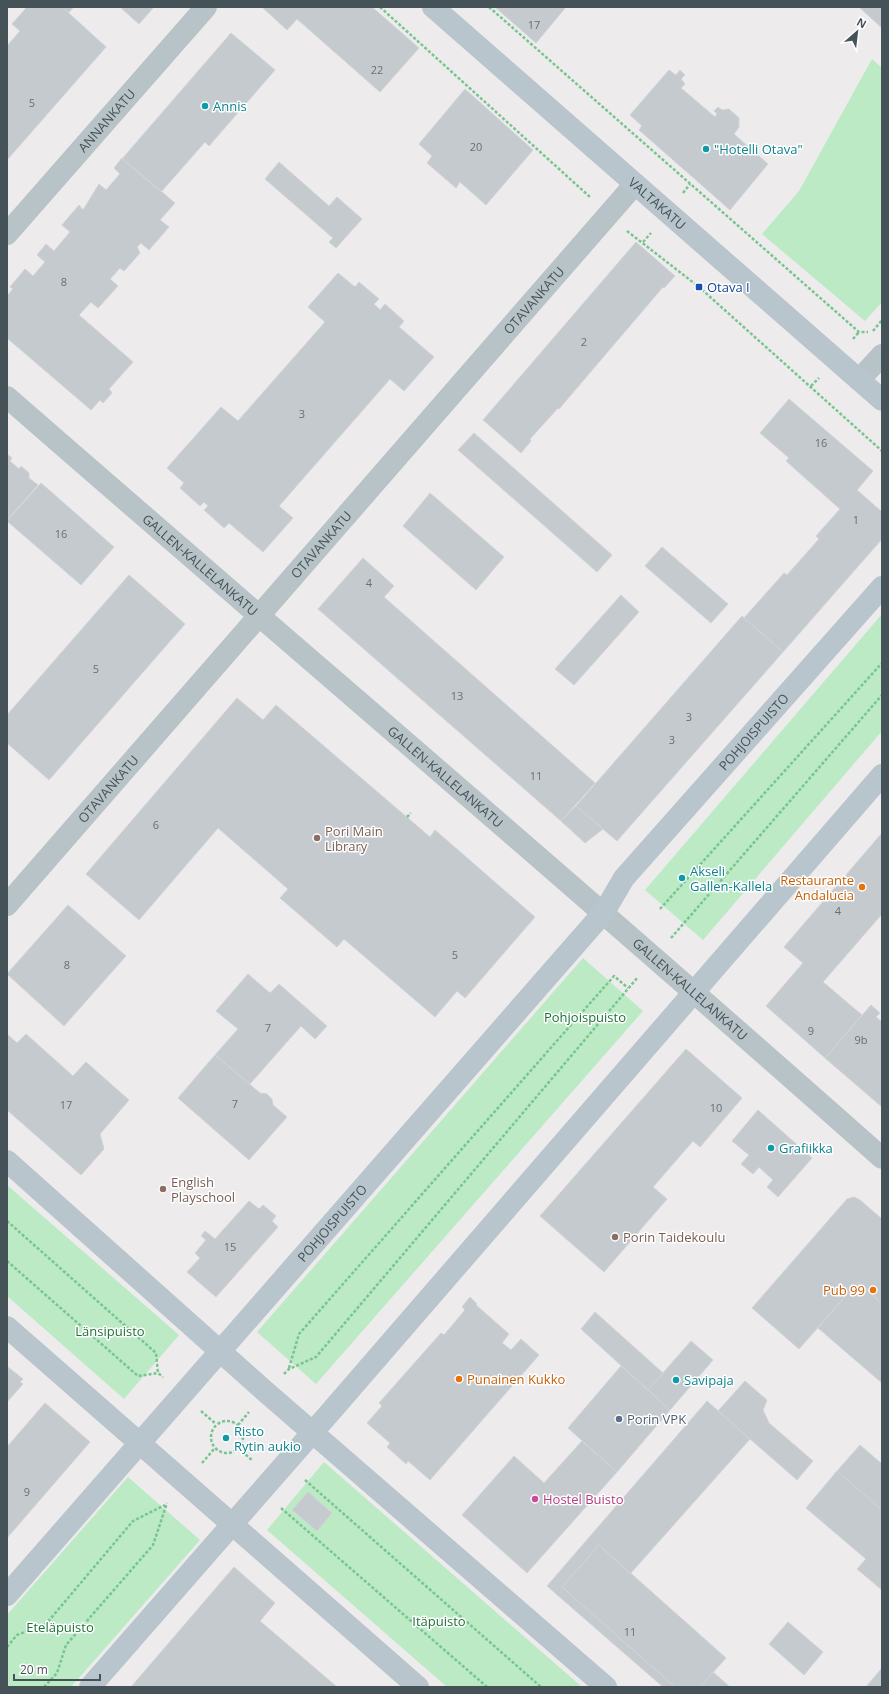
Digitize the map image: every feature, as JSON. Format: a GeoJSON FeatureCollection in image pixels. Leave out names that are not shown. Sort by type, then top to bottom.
{"type":"FeatureCollection","features":[{"type":"Feature","properties":{"kind":"street","name":"ANNANKATU"},"geometry":{"type":"LineString","coordinates":[[7,234],[206,7]]}},
{"type":"Feature","properties":{"kind":"street","name":"VALTAKATU"},"geometry":{"type":"LineString","coordinates":[[432,7],[882,400]]}},
{"type":"Feature","properties":{"kind":"street","name":"OTAVANKATU"},"geometry":{"type":"LineString","coordinates":[[7,906],[635,184]]}},
{"type":"Feature","properties":{"kind":"street"},"geometry":{"type":"LineString","coordinates":[[859,380],[879,346]]}},
{"type":"Feature","properties":{"kind":"street","name":"GALLEN-KALLELANKATU"},"geometry":{"type":"LineString","coordinates":[[7,397],[259,617],[604,912],[882,1158]]}},
{"type":"Feature","properties":{"kind":"street","name":"POHJOISPUISTO"},"geometry":{"type":"LineString","coordinates":[[140,1442],[604,912],[624,878],[882,587]]}},
{"type":"Feature","properties":{"kind":"street"},"geometry":{"type":"LineString","coordinates":[[90,1687],[232,1524],[281,1485],[312,1432],[882,775]]}},
{"type":"Feature","properties":{"kind":"street"},"geometry":{"type":"LineString","coordinates":[[7,1161],[267,1393],[606,1687]]}},
{"type":"Feature","properties":{"kind":"street"},"geometry":{"type":"LineString","coordinates":[[7,1327],[418,1687]]}},
{"type":"Feature","properties":{"kind":"street"},"geometry":{"type":"LineString","coordinates":[[7,1595],[140,1442]]}},
{"type":"Feature","properties":{"kind":"path"},"geometry":{"type":"LineString","coordinates":[[489,7],[859,332],[872,332]]}},
{"type":"Feature","properties":{"kind":"path"},"geometry":{"type":"LineString","coordinates":[[872,332],[882,320]]}},
{"type":"Feature","properties":{"kind":"path"},"geometry":{"type":"LineString","coordinates":[[872,332],[879,346]]}},
{"type":"Feature","properties":{"kind":"path"},"geometry":{"type":"LineString","coordinates":[[660,909],[882,663]]}},
{"type":"Feature","properties":{"kind":"path"},"geometry":{"type":"LineString","coordinates":[[238,1425],[289,1369],[316,1357],[628,988],[882,695]]}},
{"type":"Feature","properties":{"kind":"path"},"geometry":{"type":"LineString","coordinates":[[407,817],[411,813]]}},
{"type":"Feature","properties":{"kind":"path"},"geometry":{"type":"LineString","coordinates":[[289,1369],[299,1334],[614,976],[628,988]]}},
{"type":"Feature","properties":{"kind":"path"},"geometry":{"type":"LineString","coordinates":[[7,1221],[156,1353],[158,1373],[216,1424]]}},
{"type":"Feature","properties":{"kind":"path"},"geometry":{"type":"LineString","coordinates":[[7,1261],[138,1376],[158,1373]]}},
{"type":"Feature","properties":{"kind":"path"},"geometry":{"type":"LineString","coordinates":[[229,1421],[238,1425],[243,1439],[238,1448],[234,1451],[224,1453],[215,1448],[211,1439],[211,1434],[216,1424],[229,1421]]}},
{"type":"Feature","properties":{"kind":"path"},"geometry":{"type":"LineString","coordinates":[[7,1647],[17,1635],[46,1624],[133,1521],[165,1505],[215,1448]]}},
{"type":"Feature","properties":{"kind":"path"},"geometry":{"type":"LineString","coordinates":[[238,1448],[281,1485]]}},
{"type":"Feature","properties":{"kind":"path"},"geometry":{"type":"LineString","coordinates":[[281,1485],[306,1480],[541,1687]]}},
{"type":"Feature","properties":{"kind":"path"},"geometry":{"type":"LineString","coordinates":[[281,1485],[279,1507],[488,1687]]}},
{"type":"Feature","properties":{"kind":"path"},"geometry":{"type":"LineString","coordinates":[[44,1687],[57,1673],[66,1645],[153,1545],[165,1505]]}},
{"type":"Feature","properties":{"kind":"green space"},"geometry":{"type":"Polygon","coordinates":[[[872,59],[882,68],[882,302],[865,321],[762,234],[799,191],[872,59]]]}},
{"type":"Feature","properties":{"kind":"green space"},"geometry":{"type":"Polygon","coordinates":[[[882,614],[882,731],[703,940],[645,890],[882,614]]]}},
{"type":"Feature","properties":{"kind":"green space","name":"Pohjoispuisto"},"geometry":{"type":"Polygon","coordinates":[[[583,958],[643,1011],[316,1384],[257,1332],[583,958]]]}},
{"type":"Feature","properties":{"kind":"green space","name":"Länsipuisto"},"geometry":{"type":"Polygon","coordinates":[[[7,1185],[179,1335],[124,1399],[7,1296],[7,1185]]]}},
{"type":"Feature","properties":{"kind":"green space","name":"Itäpuisto"},"geometry":{"type":"Polygon","coordinates":[[[324,1462],[582,1687],[447,1687],[267,1530],[324,1462]]]}},
{"type":"Feature","properties":{"kind":"green space","name":"Eteläpuisto"},"geometry":{"type":"Polygon","coordinates":[[[128,1477],[200,1540],[71,1687],[7,1687],[7,1615],[128,1477]]]}},
{"type":"Feature","properties":{"kind":"building"},"geometry":{"type":"Polygon","coordinates":[[[27,7],[62,7],[106,47],[7,160],[7,46],[20,31],[12,24],[27,7]]]}},
{"type":"Feature","properties":{"kind":"building"},"geometry":{"type":"Polygon","coordinates":[[[62,7],[74,7],[68,13],[62,7]]]}},
{"type":"Feature","properties":{"kind":"building"},"geometry":{"type":"Polygon","coordinates":[[[120,7],[154,7],[139,24],[120,7]]]}},
{"type":"Feature","properties":{"kind":"building"},"geometry":{"type":"Polygon","coordinates":[[[262,7],[372,7],[419,48],[380,92],[297,19],[287,30],[262,7]]]}},
{"type":"Feature","properties":{"kind":"building"},"geometry":{"type":"Polygon","coordinates":[[[495,7],[566,7],[536,43],[495,7]]]}},
{"type":"Feature","properties":{"kind":"building"},"geometry":{"type":"Polygon","coordinates":[[[859,7],[882,7],[882,28],[859,7]]]}},
{"type":"Feature","properties":{"kind":"building","name":"Annis"},"geometry":{"type":"Polygon","coordinates":[[[231,33],[275,70],[209,146],[205,142],[161,192],[122,159],[231,33]]]}},
{"type":"Feature","properties":{"kind":"building","name":"\"Hotelli Otava\""},"geometry":{"type":"Polygon","coordinates":[[[669,70],[676,75],[680,70],[685,75],[681,79],[685,84],[681,88],[715,117],[717,114],[714,111],[718,107],[722,110],[729,109],[739,118],[739,127],[734,134],[768,164],[730,210],[639,130],[642,126],[630,115],[669,70]]]}},
{"type":"Feature","properties":{"kind":"building"},"geometry":{"type":"Polygon","coordinates":[[[465,89],[533,150],[486,205],[460,182],[456,188],[427,163],[432,156],[419,144],[465,89]]]}},
{"type":"Feature","properties":{"kind":"building"},"geometry":{"type":"Polygon","coordinates":[[[122,158],[175,203],[160,220],[169,227],[149,250],[141,243],[137,247],[140,253],[124,271],[120,268],[110,279],[118,286],[98,308],[91,302],[79,315],[133,362],[109,389],[112,393],[103,403],[100,400],[91,410],[7,338],[7,296],[13,289],[10,287],[25,269],[33,276],[45,262],[37,255],[46,244],[54,251],[70,232],[62,225],[79,205],[83,210],[99,184],[106,190],[120,174],[114,168],[122,158]]]}},
{"type":"Feature","properties":{"kind":"building"},"geometry":{"type":"Polygon","coordinates":[[[279,162],[329,206],[337,197],[362,219],[336,248],[329,242],[333,238],[265,179],[279,162]]]}},
{"type":"Feature","properties":{"kind":"building"},"geometry":{"type":"Polygon","coordinates":[[[636,242],[675,276],[664,288],[663,287],[559,409],[558,408],[530,439],[531,441],[521,453],[483,420],[636,242]]]}},
{"type":"Feature","properties":{"kind":"building"},"geometry":{"type":"Polygon","coordinates":[[[338,273],[355,287],[359,282],[379,299],[374,304],[380,310],[385,304],[404,321],[399,327],[434,357],[404,391],[390,379],[279,506],[293,518],[263,552],[229,523],[224,528],[204,510],[208,506],[204,502],[200,506],[180,488],[184,483],[167,468],[221,407],[238,421],[325,322],[308,307],[338,273]]]}},
{"type":"Feature","properties":{"kind":"building"},"geometry":{"type":"Polygon","coordinates":[[[789,399],[873,471],[857,490],[882,512],[882,539],[783,652],[744,618],[784,573],[787,575],[819,539],[816,536],[840,509],[786,461],[789,458],[760,433],[789,399]]]}},
{"type":"Feature","properties":{"kind":"building"},"geometry":{"type":"Polygon","coordinates":[[[474,433],[612,555],[597,572],[458,450],[474,433]]]}},
{"type":"Feature","properties":{"kind":"building"},"geometry":{"type":"Polygon","coordinates":[[[7,454],[12,458],[10,461],[19,469],[21,466],[29,473],[29,478],[38,485],[8,519],[7,454]]]}},
{"type":"Feature","properties":{"kind":"building"},"geometry":{"type":"Polygon","coordinates":[[[41,483],[114,547],[81,585],[7,521],[41,483]]]}},
{"type":"Feature","properties":{"kind":"building"},"geometry":{"type":"Polygon","coordinates":[[[430,493],[504,557],[476,590],[403,526],[430,493]]]}},
{"type":"Feature","properties":{"kind":"building"},"geometry":{"type":"Polygon","coordinates":[[[662,547],[728,604],[711,623],[645,566],[662,547]]]}},
{"type":"Feature","properties":{"kind":"building"},"geometry":{"type":"Polygon","coordinates":[[[363,558],[394,586],[384,597],[595,783],[561,821],[318,609],[363,558]]]}},
{"type":"Feature","properties":{"kind":"building"},"geometry":{"type":"Polygon","coordinates":[[[129,575],[185,624],[49,780],[7,743],[7,715],[129,575]]]}},
{"type":"Feature","properties":{"kind":"building"},"geometry":{"type":"Polygon","coordinates":[[[621,595],[639,612],[574,685],[555,669],[621,595]]]}},
{"type":"Feature","properties":{"kind":"building"},"geometry":{"type":"Polygon","coordinates":[[[742,616],[783,652],[617,841],[576,806],[742,616]]]}},
{"type":"Feature","properties":{"kind":"building"},"geometry":{"type":"Polygon","coordinates":[[[237,698],[263,720],[276,705],[430,837],[435,830],[535,917],[465,998],[457,991],[435,1017],[344,939],[337,947],[280,898],[288,889],[218,828],[139,920],[86,874],[237,698]]]}},
{"type":"Feature","properties":{"kind":"building"},"geometry":{"type":"Polygon","coordinates":[[[576,806],[603,829],[585,843],[561,821],[576,806]]]}},
{"type":"Feature","properties":{"kind":"building"},"geometry":{"type":"Polygon","coordinates":[[[882,833],[882,914],[823,982],[862,1015],[825,1058],[766,1006],[803,963],[784,947],[882,833]]]}},
{"type":"Feature","properties":{"kind":"building"},"geometry":{"type":"Polygon","coordinates":[[[68,905],[126,956],[64,1026],[7,974],[68,905]]]}},
{"type":"Feature","properties":{"kind":"building"},"geometry":{"type":"Polygon","coordinates":[[[248,974],[270,993],[279,984],[327,1026],[315,1039],[301,1026],[250,1084],[215,1055],[238,1029],[216,1011],[248,974]]]}},
{"type":"Feature","properties":{"kind":"building"},"geometry":{"type":"Polygon","coordinates":[[[871,1005],[880,1013],[876,1017],[882,1022],[882,1107],[825,1058],[871,1005]]]}},
{"type":"Feature","properties":{"kind":"building"},"geometry":{"type":"Polygon","coordinates":[[[7,1034],[17,1043],[26,1034],[73,1076],[86,1062],[129,1100],[100,1134],[104,1149],[81,1175],[7,1110],[7,1034]]]}},
{"type":"Feature","properties":{"kind":"building"},"geometry":{"type":"Polygon","coordinates":[[[686,1049],[742,1098],[700,1147],[693,1141],[653,1187],[667,1199],[604,1272],[540,1216],[686,1049]]]}},
{"type":"Feature","properties":{"kind":"building"},"geometry":{"type":"Polygon","coordinates":[[[215,1055],[260,1093],[267,1094],[272,1099],[273,1105],[287,1117],[249,1160],[178,1098],[215,1055]]]}},
{"type":"Feature","properties":{"kind":"building","name":"Grafiikka"},"geometry":{"type":"Polygon","coordinates":[[[758,1110],[812,1158],[778,1197],[767,1187],[773,1180],[759,1167],[753,1174],[741,1164],[749,1155],[732,1141],[758,1110]]]}},
{"type":"Feature","properties":{"kind":"building"},"geometry":{"type":"Polygon","coordinates":[[[854,1197],[860,1200],[882,1219],[882,1304],[858,1282],[799,1349],[752,1308],[847,1199],[854,1197]]]}},
{"type":"Feature","properties":{"kind":"building"},"geometry":{"type":"Polygon","coordinates":[[[249,1201],[259,1209],[263,1205],[276,1216],[272,1221],[278,1227],[216,1297],[187,1272],[200,1258],[195,1253],[206,1240],[201,1236],[205,1231],[215,1239],[249,1201]]]}},
{"type":"Feature","properties":{"kind":"building"},"geometry":{"type":"Polygon","coordinates":[[[858,1282],[882,1304],[882,1383],[818,1328],[858,1282]]]}},
{"type":"Feature","properties":{"kind":"building","name":"Punainen Kukko"},"geometry":{"type":"Polygon","coordinates":[[[470,1297],[477,1304],[476,1305],[509,1334],[502,1343],[511,1350],[521,1339],[539,1355],[430,1480],[408,1461],[406,1464],[387,1447],[390,1443],[367,1423],[382,1406],[379,1403],[441,1333],[444,1335],[465,1310],[462,1307],[470,1297]]]}},
{"type":"Feature","properties":{"kind":"building"},"geometry":{"type":"Polygon","coordinates":[[[595,1312],[663,1373],[648,1390],[581,1329],[595,1312]]]}},
{"type":"Feature","properties":{"kind":"building","name":"Savipaja"},"geometry":{"type":"Polygon","coordinates":[[[691,1341],[713,1360],[670,1410],[648,1390],[691,1341]]]}},
{"type":"Feature","properties":{"kind":"building","name":"Porin VPK"},"geometry":{"type":"Polygon","coordinates":[[[621,1366],[670,1410],[617,1472],[568,1428],[621,1366]]]}},
{"type":"Feature","properties":{"kind":"building"},"geometry":{"type":"Polygon","coordinates":[[[8,1367],[23,1379],[20,1382],[23,1384],[7,1402],[8,1367]]]}},
{"type":"Feature","properties":{"kind":"building"},"geometry":{"type":"Polygon","coordinates":[[[745,1381],[767,1400],[763,1410],[769,1423],[813,1461],[797,1480],[718,1411],[745,1381]]]}},
{"type":"Feature","properties":{"kind":"building"},"geometry":{"type":"Polygon","coordinates":[[[707,1401],[750,1439],[630,1574],[599,1545],[562,1587],[675,1687],[663,1687],[547,1586],[707,1401]]]}},
{"type":"Feature","properties":{"kind":"building"},"geometry":{"type":"Polygon","coordinates":[[[45,1403],[90,1442],[7,1538],[7,1447],[45,1403]]]}},
{"type":"Feature","properties":{"kind":"building","name":"Hostel Buisto"},"geometry":{"type":"Polygon","coordinates":[[[582,1441],[617,1472],[527,1573],[462,1515],[514,1456],[544,1483],[582,1441]]]}},
{"type":"Feature","properties":{"kind":"building"},"geometry":{"type":"Polygon","coordinates":[[[860,1445],[882,1464],[882,1510],[837,1471],[860,1445]]]}},
{"type":"Feature","properties":{"kind":"building"},"geometry":{"type":"Polygon","coordinates":[[[837,1471],[882,1510],[882,1590],[857,1569],[866,1559],[806,1508],[837,1471]]]}},
{"type":"Feature","properties":{"kind":"building"},"geometry":{"type":"Polygon","coordinates":[[[308,1492],[332,1513],[317,1531],[292,1510],[308,1492]]]}},
{"type":"Feature","properties":{"kind":"building"},"geometry":{"type":"Polygon","coordinates":[[[599,1545],[726,1658],[700,1687],[675,1687],[562,1587],[599,1545]]]}},
{"type":"Feature","properties":{"kind":"building"},"geometry":{"type":"Polygon","coordinates":[[[234,1567],[275,1603],[260,1621],[337,1687],[131,1687],[234,1567]]]}},
{"type":"Feature","properties":{"kind":"building"},"geometry":{"type":"Polygon","coordinates":[[[788,1622],[823,1652],[804,1675],[769,1644],[788,1622]]]}},
{"type":"Feature","properties":{"kind":"building"},"geometry":{"type":"Polygon","coordinates":[[[882,1668],[882,1687],[866,1687],[882,1668]]]}},
{"type":"Feature","properties":{"kind":"building"},"geometry":{"type":"Polygon","coordinates":[[[713,1672],[730,1687],[700,1687],[713,1672]]]}},
{"type":"Feature","properties":{"kind":"place","name":"Annis"},"geometry":{"type":"Point","coordinates":[205,106]}},
{"type":"Feature","properties":{"kind":"place","name":"\"Hotelli Otava\""},"geometry":{"type":"Point","coordinates":[706,149]}},
{"type":"Feature","properties":{"kind":"place","name":"Otava I"},"geometry":{"type":"Point","coordinates":[699,287]}},
{"type":"Feature","properties":{"kind":"place","name":"Pori Main Library"},"geometry":{"type":"Point","coordinates":[317,838]}},
{"type":"Feature","properties":{"kind":"place","name":"Akseli Gallen-Kallela"},"geometry":{"type":"Point","coordinates":[682,878]}},
{"type":"Feature","properties":{"kind":"place","name":"Restaurante Andalucia"},"geometry":{"type":"Point","coordinates":[862,887]}},
{"type":"Feature","properties":{"kind":"place","name":"Grafiikka"},"geometry":{"type":"Point","coordinates":[771,1148]}},
{"type":"Feature","properties":{"kind":"place","name":"English Playschool"},"geometry":{"type":"Point","coordinates":[163,1189]}},
{"type":"Feature","properties":{"kind":"place","name":"Porin Taidekoulu"},"geometry":{"type":"Point","coordinates":[615,1237]}},
{"type":"Feature","properties":{"kind":"place","name":"Pub 99"},"geometry":{"type":"Point","coordinates":[873,1290]}},
{"type":"Feature","properties":{"kind":"place","name":"Punainen Kukko"},"geometry":{"type":"Point","coordinates":[459,1379]}},
{"type":"Feature","properties":{"kind":"place","name":"Savipaja"},"geometry":{"type":"Point","coordinates":[676,1380]}},
{"type":"Feature","properties":{"kind":"place","name":"Porin VPK"},"geometry":{"type":"Point","coordinates":[619,1419]}},
{"type":"Feature","properties":{"kind":"place","name":"Risto Rytin aukio"},"geometry":{"type":"Point","coordinates":[226,1438]}},
{"type":"Feature","properties":{"kind":"place","name":"Hostel Buisto"},"geometry":{"type":"Point","coordinates":[535,1499]}}]}
